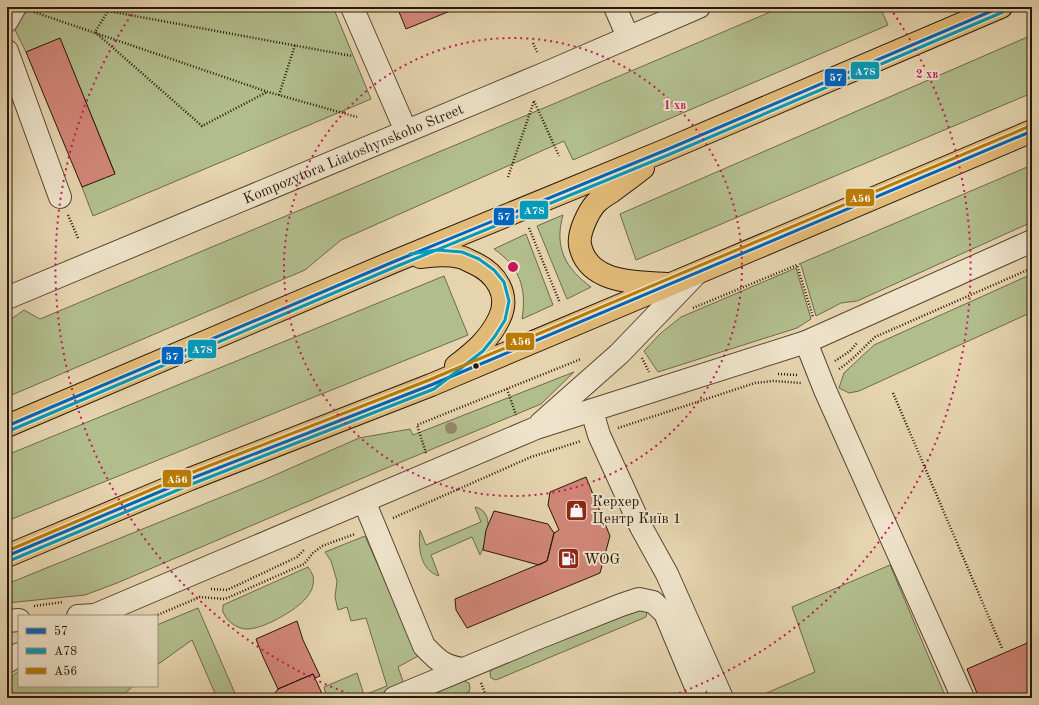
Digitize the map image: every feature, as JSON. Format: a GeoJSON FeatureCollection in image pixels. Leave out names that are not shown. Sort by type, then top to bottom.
{"type":"FeatureCollection","features":[{"type":"Feature","properties":{"kind":"highway"},"geometry":{"type":"LineString","coordinates":[[7,426],[393,262],[666,150],[1001,7]]}},
{"type":"Feature","properties":{"kind":"highway"},"geometry":{"type":"LineString","coordinates":[[7,556],[190,479],[431,385],[1027,135]]}},
{"type":"Feature","properties":{"kind":"highway"},"geometry":{"type":"LineString","coordinates":[[666,150],[596,203],[584,221],[579,238],[582,253],[590,266],[604,274],[627,281],[671,284]]}},
{"type":"Feature","properties":{"kind":"highway"},"geometry":{"type":"LineString","coordinates":[[393,262],[437,255],[461,257],[477,264],[492,274],[500,285],[504,302],[500,318],[491,333],[479,348],[431,385]]}},
{"type":"Feature","properties":{"kind":"street"},"geometry":{"type":"LineString","coordinates":[[352,7],[406,131]]}},
{"type":"Feature","properties":{"kind":"street"},"geometry":{"type":"LineString","coordinates":[[615,7],[628,37]]}},
{"type":"Feature","properties":{"kind":"street","name":"Kompozytora Liatoshynskoho Street"},"geometry":{"type":"LineString","coordinates":[[7,298],[546,73],[699,7]]}},
{"type":"Feature","properties":{"kind":"street"},"geometry":{"type":"LineString","coordinates":[[7,21],[23,9]]}},
{"type":"Feature","properties":{"kind":"street"},"geometry":{"type":"LineString","coordinates":[[7,51],[60,197]]}},
{"type":"Feature","properties":{"kind":"street"},"geometry":{"type":"LineString","coordinates":[[526,423],[592,411],[806,342],[1032,241]]}},
{"type":"Feature","properties":{"kind":"street"},"geometry":{"type":"LineString","coordinates":[[90,615],[364,501],[526,423],[620,354],[696,274]]}},
{"type":"Feature","properties":{"kind":"street"},"geometry":{"type":"LineString","coordinates":[[806,342],[825,390],[963,698]]}},
{"type":"Feature","properties":{"kind":"street"},"geometry":{"type":"LineString","coordinates":[[592,411],[599,435],[641,527],[667,574],[722,698]]}},
{"type":"Feature","properties":{"kind":"street"},"geometry":{"type":"LineString","coordinates":[[364,501],[424,646],[439,661],[448,667],[462,669]]}},
{"type":"Feature","properties":{"kind":"street"},"geometry":{"type":"LineString","coordinates":[[402,695],[462,669],[639,599],[646,599],[653,602],[665,613],[696,686]]}},
{"type":"Feature","properties":{"kind":"street"},"geometry":{"type":"LineString","coordinates":[[7,621],[18,620]]}},
{"type":"Feature","properties":{"kind":"street"},"geometry":{"type":"LineString","coordinates":[[402,695],[420,680],[423,668],[424,646]]}},
{"type":"Feature","properties":{"kind":"street"},"geometry":{"type":"LineString","coordinates":[[7,662],[18,655]]}},
{"type":"Feature","properties":{"kind":"path"},"geometry":{"type":"LineString","coordinates":[[95,32],[108,11],[118,7]]}},
{"type":"Feature","properties":{"kind":"path"},"geometry":{"type":"LineString","coordinates":[[23,9],[95,32],[268,92],[357,117]]}},
{"type":"Feature","properties":{"kind":"path"},"geometry":{"type":"LineString","coordinates":[[108,11],[375,60]]}},
{"type":"Feature","properties":{"kind":"path"},"geometry":{"type":"LineString","coordinates":[[95,32],[202,126],[268,92]]}},
{"type":"Feature","properties":{"kind":"path"},"geometry":{"type":"LineString","coordinates":[[533,43],[546,73]]}},
{"type":"Feature","properties":{"kind":"path"},"geometry":{"type":"LineString","coordinates":[[279,95],[295,45]]}},
{"type":"Feature","properties":{"kind":"path"},"geometry":{"type":"LineString","coordinates":[[508,177],[533,101],[540,98]]}},
{"type":"Feature","properties":{"kind":"path"},"geometry":{"type":"LineString","coordinates":[[533,101],[559,156]]}},
{"type":"Feature","properties":{"kind":"path"},"geometry":{"type":"LineString","coordinates":[[60,197],[78,238]]}},
{"type":"Feature","properties":{"kind":"path"},"geometry":{"type":"LineString","coordinates":[[529,228],[560,303]]}},
{"type":"Feature","properties":{"kind":"path"},"geometry":{"type":"LineString","coordinates":[[687,311],[797,265],[814,322]]}},
{"type":"Feature","properties":{"kind":"path"},"geometry":{"type":"LineString","coordinates":[[833,372],[851,361],[864,346],[875,337],[1032,268]]}},
{"type":"Feature","properties":{"kind":"path"},"geometry":{"type":"LineString","coordinates":[[427,455],[417,425],[583,358]]}},
{"type":"Feature","properties":{"kind":"path"},"geometry":{"type":"LineString","coordinates":[[157,615],[200,597],[225,599],[304,564],[313,553],[322,546],[374,526],[531,457],[756,383],[773,381],[792,384],[803,383]]}},
{"type":"Feature","properties":{"kind":"path"},"geometry":{"type":"LineString","coordinates":[[507,389],[526,423]]}},
{"type":"Feature","properties":{"kind":"path"},"geometry":{"type":"LineString","coordinates":[[893,393],[1002,648]]}},
{"type":"Feature","properties":{"kind":"green space"},"geometry":{"type":"Polygon","coordinates":[[[20,7],[333,7],[371,99],[93,216],[82,187],[115,173],[60,39],[26,52],[13,26],[20,7]]]}},
{"type":"Feature","properties":{"kind":"green space"},"geometry":{"type":"Polygon","coordinates":[[[782,7],[880,7],[888,25],[573,160],[564,141],[341,240],[305,270],[7,397],[7,322],[24,310],[40,319],[782,7]]]}},
{"type":"Feature","properties":{"kind":"green space"},"geometry":{"type":"Polygon","coordinates":[[[1032,35],[1032,93],[636,260],[620,214],[1032,35]]]}},
{"type":"Feature","properties":{"kind":"green space"},"geometry":{"type":"Polygon","coordinates":[[[1032,165],[1032,222],[857,301],[841,303],[816,316],[801,265],[799,264],[1032,165]]]}},
{"type":"Feature","properties":{"kind":"green space"},"geometry":{"type":"Polygon","coordinates":[[[563,215],[560,237],[564,256],[574,272],[591,287],[567,299],[537,226],[563,215]]]}},
{"type":"Feature","properties":{"kind":"green space"},"geometry":{"type":"Polygon","coordinates":[[[526,234],[553,305],[522,319],[523,298],[520,280],[510,263],[494,249],[526,234]]]}},
{"type":"Feature","properties":{"kind":"green space"},"geometry":{"type":"Polygon","coordinates":[[[796,268],[811,319],[797,328],[658,372],[644,351],[661,333],[681,317],[796,268]]]}},
{"type":"Feature","properties":{"kind":"green space"},"geometry":{"type":"Polygon","coordinates":[[[1032,274],[1032,312],[859,391],[849,393],[839,388],[844,373],[874,345],[1032,274]]]}},
{"type":"Feature","properties":{"kind":"green space"},"geometry":{"type":"Polygon","coordinates":[[[444,276],[468,335],[7,521],[7,455],[444,276]]]}},
{"type":"Feature","properties":{"kind":"green space"},"geometry":{"type":"Polygon","coordinates":[[[574,372],[541,404],[117,583],[85,595],[7,603],[7,584],[266,479],[359,438],[410,429],[413,435],[574,372]]]}},
{"type":"Feature","properties":{"kind":"green space"},"geometry":{"type":"Polygon","coordinates":[[[475,507],[482,510],[486,514],[488,521],[487,535],[480,555],[472,537],[431,555],[439,576],[433,573],[424,564],[422,558],[419,544],[420,530],[426,545],[481,522],[475,507]]]}},
{"type":"Feature","properties":{"kind":"green space"},"geometry":{"type":"Polygon","coordinates":[[[365,536],[418,656],[398,667],[405,687],[378,698],[327,698],[324,687],[357,673],[364,695],[387,686],[366,618],[351,621],[347,607],[338,610],[335,597],[337,581],[331,561],[325,552],[365,536]]]}},
{"type":"Feature","properties":{"kind":"green space"},"geometry":{"type":"Polygon","coordinates":[[[890,565],[946,698],[755,698],[815,672],[792,607],[890,565]]]}},
{"type":"Feature","properties":{"kind":"green space"},"geometry":{"type":"Polygon","coordinates":[[[308,567],[313,576],[313,583],[312,589],[304,601],[270,623],[246,629],[231,623],[223,613],[223,605],[308,567]]]}},
{"type":"Feature","properties":{"kind":"green space"},"geometry":{"type":"Polygon","coordinates":[[[640,606],[646,608],[646,617],[496,680],[491,678],[490,673],[492,669],[640,606]]]}},
{"type":"Feature","properties":{"kind":"green space"},"geometry":{"type":"Polygon","coordinates":[[[198,608],[237,698],[217,698],[192,640],[158,664],[158,625],[198,608]]]}},
{"type":"Feature","properties":{"kind":"green space"},"geometry":{"type":"Polygon","coordinates":[[[18,672],[18,687],[132,687],[120,698],[7,698],[8,683],[18,672]]]}},
{"type":"Feature","properties":{"kind":"green space"},"geometry":{"type":"Polygon","coordinates":[[[463,681],[469,683],[469,692],[455,698],[422,698],[463,681]]]}},
{"type":"Feature","properties":{"kind":"building"},"geometry":{"type":"Polygon","coordinates":[[[397,7],[460,7],[406,29],[397,7]]]}},
{"type":"Feature","properties":{"kind":"building"},"geometry":{"type":"Polygon","coordinates":[[[60,38],[115,174],[82,187],[26,52],[60,38]]]}},
{"type":"Feature","properties":{"kind":"building"},"geometry":{"type":"Polygon","coordinates":[[[586,477],[610,536],[600,573],[467,628],[456,610],[455,599],[547,561],[554,533],[559,530],[548,505],[550,492],[586,477]]]}},
{"type":"Feature","properties":{"kind":"building"},"geometry":{"type":"Polygon","coordinates":[[[494,511],[548,524],[554,533],[547,561],[539,565],[483,550],[486,530],[494,511]]]}},
{"type":"Feature","properties":{"kind":"building"},"geometry":{"type":"Polygon","coordinates":[[[297,621],[303,640],[320,676],[315,678],[313,674],[278,689],[256,639],[297,621]]]}},
{"type":"Feature","properties":{"kind":"building"},"geometry":{"type":"Polygon","coordinates":[[[1032,641],[1032,698],[979,698],[967,669],[1032,641]]]}},
{"type":"Feature","properties":{"kind":"building"},"geometry":{"type":"Polygon","coordinates":[[[313,674],[324,698],[271,698],[278,689],[313,674]]]}},
{"type":"Feature","properties":{"kind":"transit line","name":"57"},"geometry":{"type":"LineString","coordinates":[[7,426],[393,262],[666,150],[1001,7]]}},
{"type":"Feature","properties":{"kind":"transit line","name":"А78"},"geometry":{"type":"LineString","coordinates":[[9,431],[395,267],[668,155],[1003,12]]}},
{"type":"Feature","properties":{"kind":"transit line","name":"A56"},"geometry":{"type":"LineString","coordinates":[[7,551],[188,474],[429,380],[1030,126]]}},
{"type":"Feature","properties":{"kind":"transit line","name":"57"},"geometry":{"type":"LineString","coordinates":[[7,556],[190,479],[431,385],[1032,131]]}},
{"type":"Feature","properties":{"kind":"transit line","name":"А78"},"geometry":{"type":"LineString","coordinates":[[9,561],[192,484],[434,389],[483,351],[505,320],[509,301],[504,282],[494,270],[479,259],[462,252],[437,250],[410,254]]}},
{"type":"Feature","properties":{"kind":"place","name":"Керхер Центр Київ 1"},"geometry":{"type":"Point","coordinates":[576,510]}},
{"type":"Feature","properties":{"kind":"place","name":"WOG"},"geometry":{"type":"Point","coordinates":[569,559]}}]}
